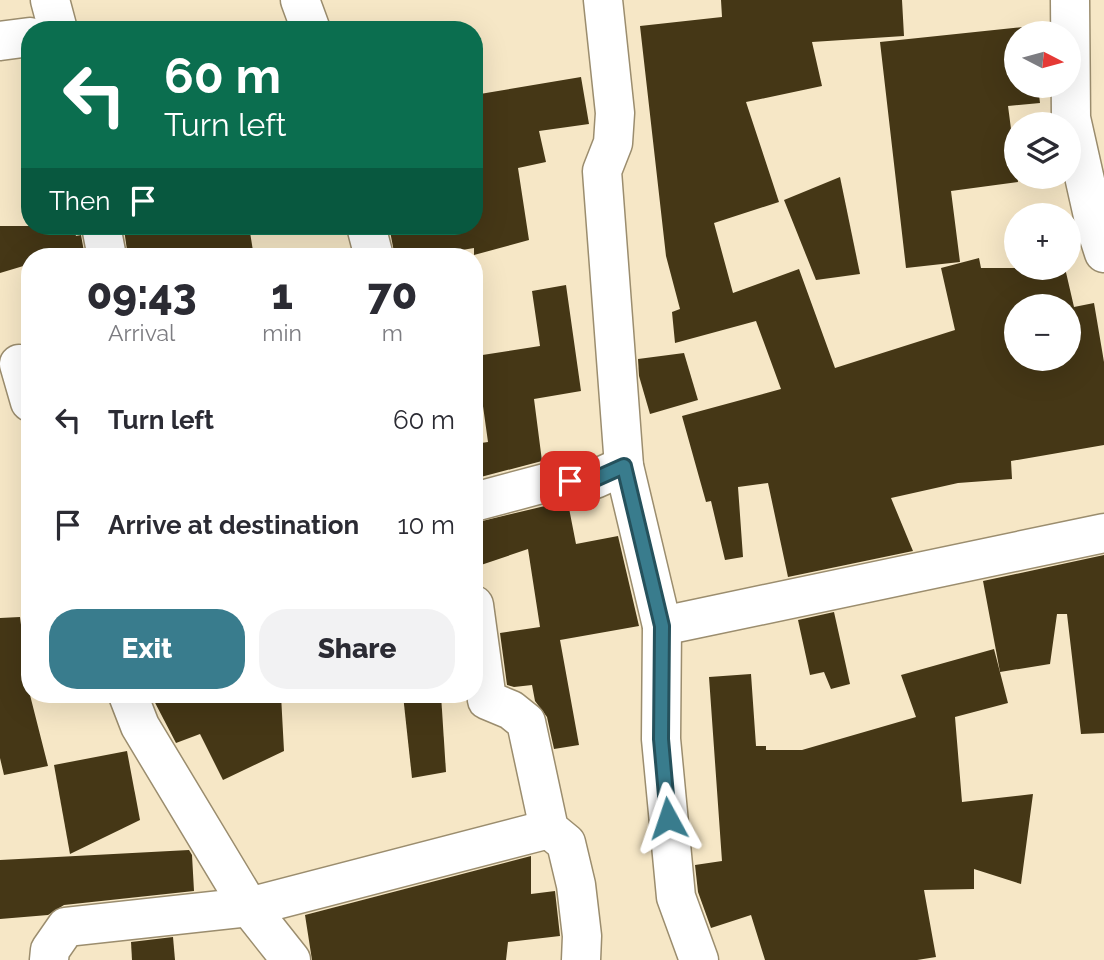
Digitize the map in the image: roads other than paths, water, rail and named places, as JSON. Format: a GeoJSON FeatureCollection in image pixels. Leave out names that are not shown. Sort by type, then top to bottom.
{"type":"FeatureCollection","features":[{"type":"Feature","properties":{"kind":"street"},"geometry":{"type":"LineString","coordinates":[[50,0],[56,21]]}},
{"type":"Feature","properties":{"kind":"street"},"geometry":{"type":"LineString","coordinates":[[300,0],[308,21]]}},
{"type":"Feature","properties":{"kind":"street"},"geometry":{"type":"LineString","coordinates":[[603,0],[615,113],[613,143],[602,171],[624,466],[662,626],[661,739],[676,897],[699,960]]}},
{"type":"Feature","properties":{"kind":"street"},"geometry":{"type":"LineString","coordinates":[[1070,0],[1071,118],[1104,253]]}},
{"type":"Feature","properties":{"kind":"street"},"geometry":{"type":"LineString","coordinates":[[0,41],[21,38]]}},
{"type":"Feature","properties":{"kind":"street"},"geometry":{"type":"LineString","coordinates":[[483,500],[545,484],[595,479],[624,466]]}},
{"type":"Feature","properties":{"kind":"street"},"geometry":{"type":"LineString","coordinates":[[662,626],[1104,533]]}},
{"type":"Feature","properties":{"kind":"street"},"geometry":{"type":"LineString","coordinates":[[483,671],[487,700],[512,710],[526,722],[549,829],[566,843],[569,854],[582,936],[581,960]]}},
{"type":"Feature","properties":{"kind":"street"},"geometry":{"type":"LineString","coordinates":[[131,703],[140,726],[249,907],[291,960]]}},
{"type":"Feature","properties":{"kind":"street"},"geometry":{"type":"LineString","coordinates":[[49,960],[50,950],[66,927],[249,907],[549,829]]}}]}
